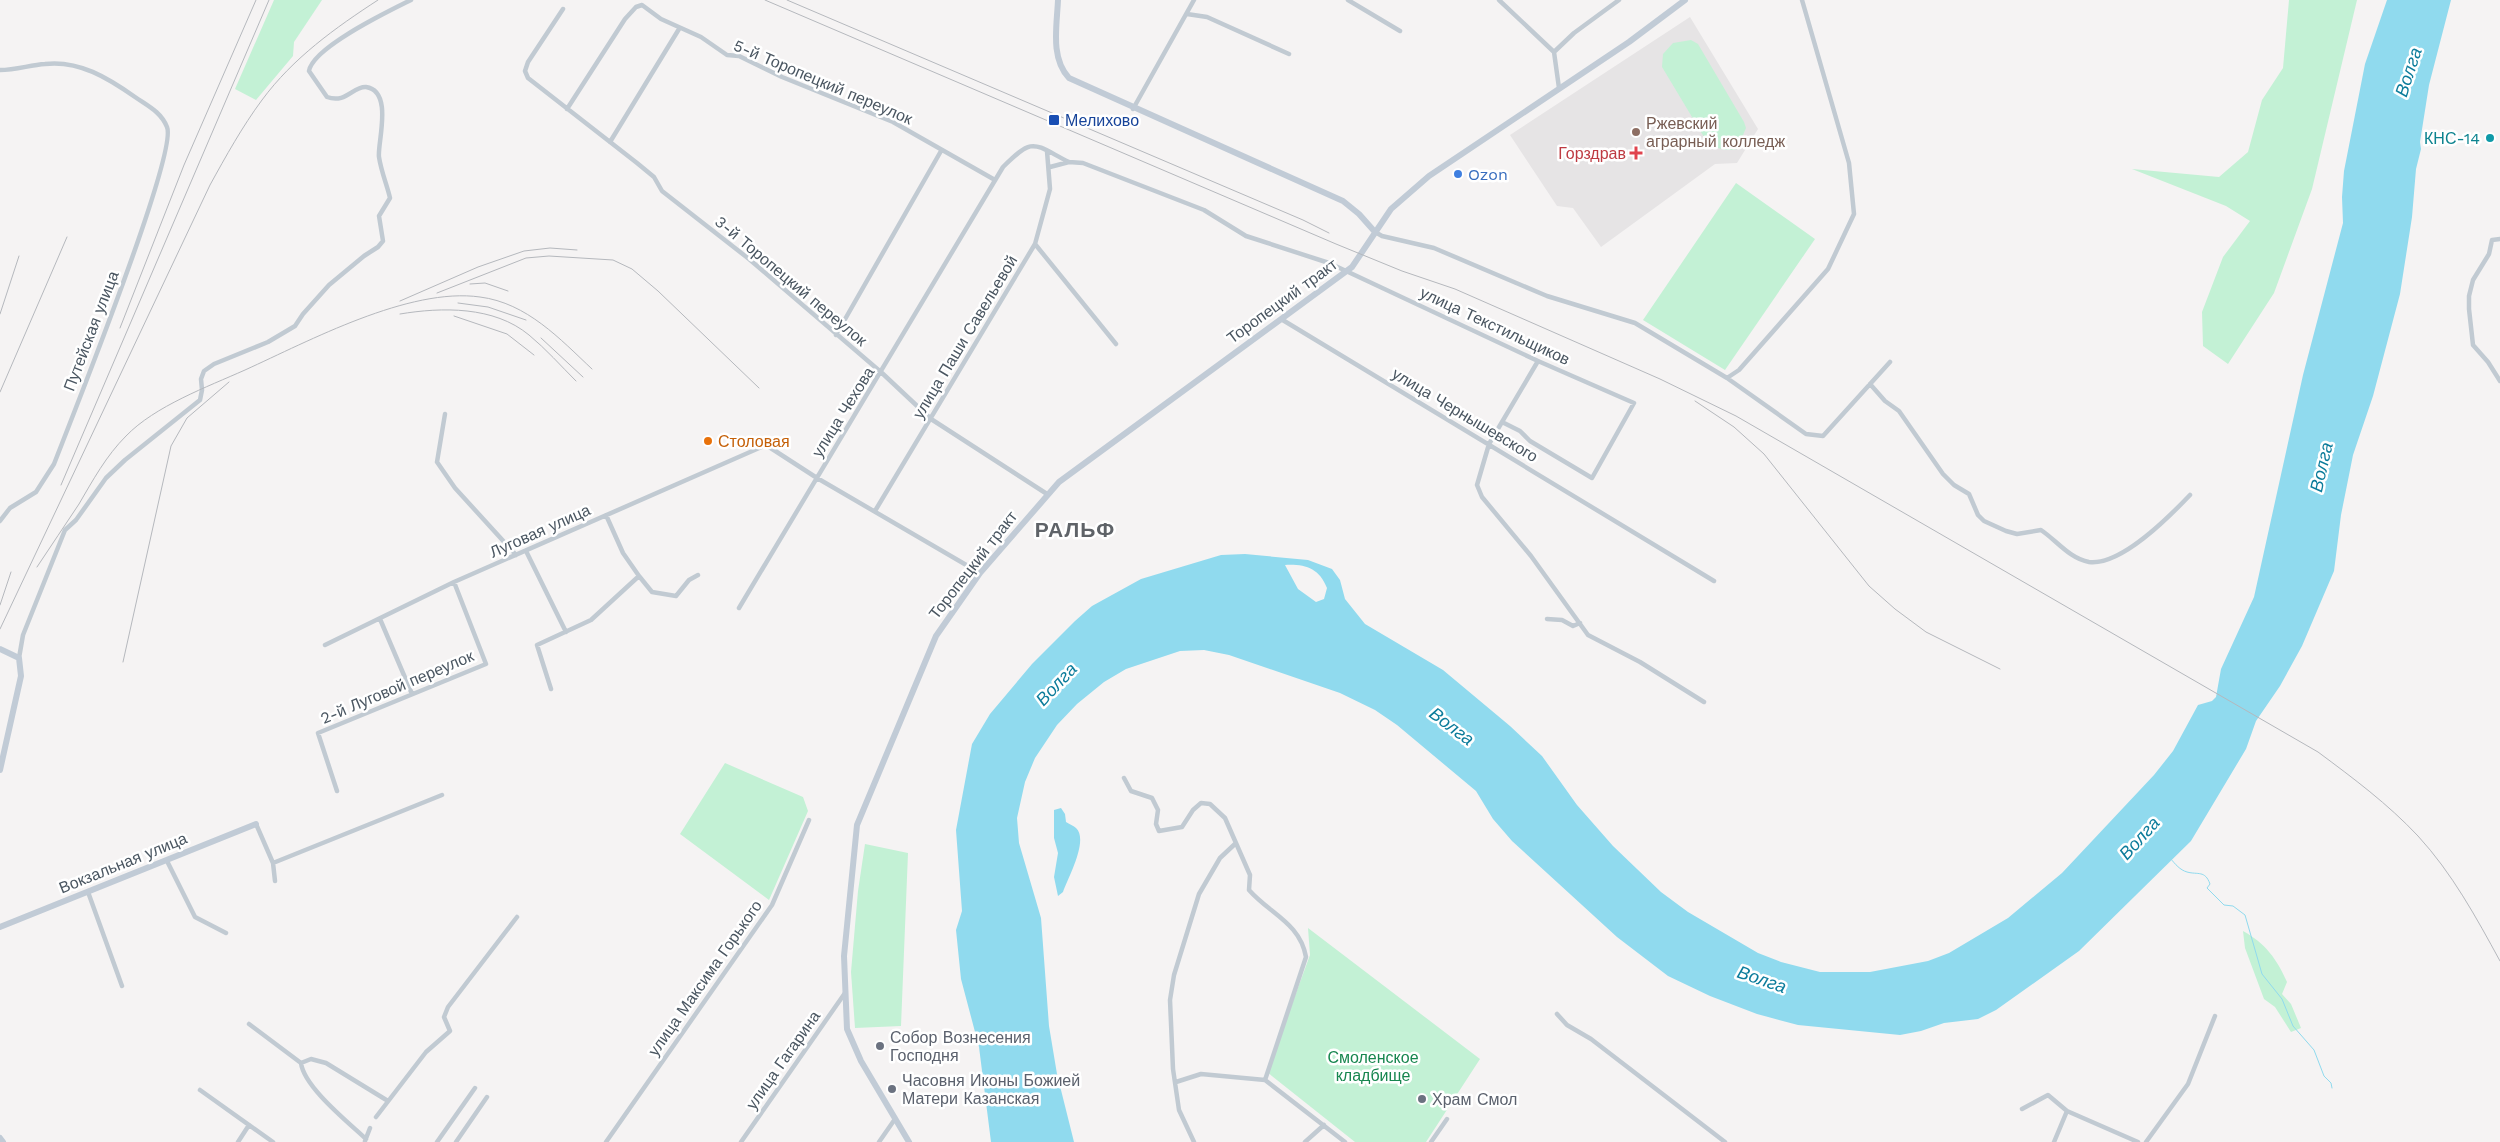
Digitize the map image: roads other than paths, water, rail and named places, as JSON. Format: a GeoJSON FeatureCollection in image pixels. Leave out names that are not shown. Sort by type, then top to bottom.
{"type":"FeatureCollection","features":[{"type":"Feature","properties":{"kind":"main road"},"geometry":{"type":"LineString","coordinates":[[1058,0],[1056,46],[1058,60],[1064,73],[1081,85],[1133,109],[1343,201],[1359,214],[1375,232],[1391,209],[1429,176],[1664,17],[1684,0]]}},
{"type":"Feature","properties":{"kind":"main road","name":"Торопецкий тракт"},"geometry":{"type":"LineString","coordinates":[[909,1142],[861,1061],[846,1029],[844,956],[857,825],[936,636],[980,573],[1059,482],[1347,271],[1362,254],[1375,232]]}},
{"type":"Feature","properties":{"kind":"main road"},"geometry":{"type":"LineString","coordinates":[[0,649],[18,658],[21,676],[0,770]]}},
{"type":"Feature","properties":{"kind":"main road","name":"Вокзальная улица"},"geometry":{"type":"LineString","coordinates":[[0,927],[256,824]]}},
{"type":"Feature","properties":{"kind":"main road"},"geometry":{"type":"LineString","coordinates":[[0,1138],[3,1142]]}},
{"type":"Feature","properties":{"kind":"street"},"geometry":{"type":"LineString","coordinates":[[18,658],[23,635],[60,539],[106,478],[125,460],[200,400],[202,390],[201,379],[204,371],[214,364],[268,342],[295,326],[303,314],[329,285],[383,241],[379,216],[390,198],[378,156],[383,127],[381,104],[374,92],[369,88],[363,87],[342,99],[327,97],[309,71],[310,66],[327,49],[359,27],[411,0]]}},
{"type":"Feature","properties":{"kind":"street"},"geometry":{"type":"LineString","coordinates":[[1133,109],[1194,0]]}},
{"type":"Feature","properties":{"kind":"street"},"geometry":{"type":"LineString","coordinates":[[1348,0],[1400,31]]}},
{"type":"Feature","properties":{"kind":"street"},"geometry":{"type":"LineString","coordinates":[[1499,0],[1554,52],[1559,88]]}},
{"type":"Feature","properties":{"kind":"street"},"geometry":{"type":"LineString","coordinates":[[1554,52],[1574,33],[1619,0]]}},
{"type":"Feature","properties":{"kind":"street"},"geometry":{"type":"LineString","coordinates":[[1728,378],[1739,370],[1828,270],[1854,214],[1849,163],[1802,0]]}},
{"type":"Feature","properties":{"kind":"street","name":"5-й Торопецкий переулок"},"geometry":{"type":"LineString","coordinates":[[567,109],[625,20],[636,7],[642,5],[679,29],[701,37],[727,55],[739,56],[893,122],[995,180]]}},
{"type":"Feature","properties":{"kind":"street","name":"3-й Торопецкий переулок"},"geometry":{"type":"LineString","coordinates":[[563,9],[528,62],[525,71],[528,78],[654,177],[662,191],[748,260],[882,373],[931,419],[1047,494]]}},
{"type":"Feature","properties":{"kind":"street"},"geometry":{"type":"LineString","coordinates":[[1187,14],[1207,17],[1289,54]]}},
{"type":"Feature","properties":{"kind":"street"},"geometry":{"type":"LineString","coordinates":[[610,142],[679,29]]}},
{"type":"Feature","properties":{"kind":"street","name":"Путейская улица"},"geometry":{"type":"LineString","coordinates":[[0,70],[14,70],[46,64],[75,65],[109,78],[161,115],[168,130],[164,163],[54,464],[36,492],[10,508],[0,521]]}},
{"type":"Feature","properties":{"kind":"street","name":"улица Чехова"},"geometry":{"type":"LineString","coordinates":[[739,608],[882,373],[1003,167],[1024,147],[1037,145],[1069,162]]}},
{"type":"Feature","properties":{"kind":"street"},"geometry":{"type":"LineString","coordinates":[[836,335],[941,151]]}},
{"type":"Feature","properties":{"kind":"street","name":"улица Паши Савельевой"},"geometry":{"type":"LineString","coordinates":[[875,511],[1035,244],[1050,190],[1050,167],[1047,151]]}},
{"type":"Feature","properties":{"kind":"street"},"geometry":{"type":"LineString","coordinates":[[1050,167],[1069,162],[1099,168],[1204,210],[1246,236],[1292,252],[1312,256],[1347,271]]}},
{"type":"Feature","properties":{"kind":"street"},"geometry":{"type":"LineString","coordinates":[[1375,232],[1382,236],[1434,248],[1548,296],[1635,322],[1728,378],[1806,434],[1823,436],[1890,362]]}},
{"type":"Feature","properties":{"kind":"street"},"geometry":{"type":"LineString","coordinates":[[2500,239],[2492,240],[2489,254],[2473,280],[2468,296],[2473,345],[2488,362],[2500,381]]}},
{"type":"Feature","properties":{"kind":"street"},"geometry":{"type":"LineString","coordinates":[[1035,244],[1116,344]]}},
{"type":"Feature","properties":{"kind":"street","name":"улица Текстильщиков"},"geometry":{"type":"LineString","coordinates":[[1347,271],[1538,361],[1634,403],[1592,478],[1530,441],[1520,431],[1502,422]]}},
{"type":"Feature","properties":{"kind":"street","name":"улица Чернышевского"},"geometry":{"type":"LineString","coordinates":[[1281,319],[1637,532],[1714,581]]}},
{"type":"Feature","properties":{"kind":"street"},"geometry":{"type":"LineString","coordinates":[[1538,361],[1489,444],[1477,485],[1482,497],[1531,556],[1588,635],[1640,662],[1704,702]]}},
{"type":"Feature","properties":{"kind":"street"},"geometry":{"type":"LineString","coordinates":[[1870,384],[1885,401],[1899,410],[1943,474],[1954,485],[1969,494],[1978,515],[1984,521],[2017,534],[2041,530],[2073,556],[2088,562],[2104,561],[2120,555],[2177,509],[2190,495]]}},
{"type":"Feature","properties":{"kind":"street"},"geometry":{"type":"LineString","coordinates":[[445,414],[437,462],[455,488],[516,555]]}},
{"type":"Feature","properties":{"kind":"street","name":"Луговая улица"},"geometry":{"type":"LineString","coordinates":[[325,644],[454,582],[766,445],[817,478]]}},
{"type":"Feature","properties":{"kind":"street"},"geometry":{"type":"LineString","coordinates":[[817,478],[980,573]]}},
{"type":"Feature","properties":{"kind":"street"},"geometry":{"type":"LineString","coordinates":[[606,515],[623,553],[652,592],[676,596],[689,580],[698,575]]}},
{"type":"Feature","properties":{"kind":"street"},"geometry":{"type":"LineString","coordinates":[[526,550],[566,632]]}},
{"type":"Feature","properties":{"kind":"street"},"geometry":{"type":"LineString","coordinates":[[552,689],[537,645],[591,620],[639,576]]}},
{"type":"Feature","properties":{"kind":"street","name":"2-й Луговой переулок"},"geometry":{"type":"LineString","coordinates":[[338,791],[318,734],[486,664],[454,582]]}},
{"type":"Feature","properties":{"kind":"street"},"geometry":{"type":"LineString","coordinates":[[380,619],[412,694]]}},
{"type":"Feature","properties":{"kind":"street"},"geometry":{"type":"LineString","coordinates":[[1547,619],[1562,620],[1573,626],[1580,623]]}},
{"type":"Feature","properties":{"kind":"street"},"geometry":{"type":"LineString","coordinates":[[1124,778],[1131,791],[1152,798],[1158,810],[1156,824],[1159,831],[1182,827],[1193,810],[1201,803],[1210,804],[1226,818],[1250,875],[1249,890],[1260,904],[1296,932],[1303,943],[1306,957],[1265,1080]]}},
{"type":"Feature","properties":{"kind":"street"},"geometry":{"type":"LineString","coordinates":[[273,863],[442,795]]}},
{"type":"Feature","properties":{"kind":"street","name":"улица Максима Горького"},"geometry":{"type":"LineString","coordinates":[[606,1142],[772,904],[809,820]]}},
{"type":"Feature","properties":{"kind":"street"},"geometry":{"type":"LineString","coordinates":[[256,824],[273,863],[275,881]]}},
{"type":"Feature","properties":{"kind":"street"},"geometry":{"type":"LineString","coordinates":[[1194,1142],[1179,1110],[1173,1069],[1170,1000],[1174,975],[1199,894],[1220,858],[1236,843]]}},
{"type":"Feature","properties":{"kind":"street"},"geometry":{"type":"LineString","coordinates":[[167,861],[195,917],[226,933]]}},
{"type":"Feature","properties":{"kind":"street"},"geometry":{"type":"LineString","coordinates":[[88,892],[122,986]]}},
{"type":"Feature","properties":{"kind":"street"},"geometry":{"type":"LineString","coordinates":[[376,1117],[426,1052],[450,1032],[444,1017],[448,1007],[517,917]]}},
{"type":"Feature","properties":{"kind":"street","name":"улица Гагарина"},"geometry":{"type":"LineString","coordinates":[[741,1142],[845,993]]}},
{"type":"Feature","properties":{"kind":"street"},"geometry":{"type":"LineString","coordinates":[[1557,1014],[1567,1025],[1591,1038],[1726,1142]]}},
{"type":"Feature","properties":{"kind":"street"},"geometry":{"type":"LineString","coordinates":[[2146,1142],[2188,1084],[2215,1016]]}},
{"type":"Feature","properties":{"kind":"street"},"geometry":{"type":"LineString","coordinates":[[249,1024],[300,1063],[302,1070],[318,1092],[365,1141],[370,1128]]}},
{"type":"Feature","properties":{"kind":"street"},"geometry":{"type":"LineString","coordinates":[[300,1063],[311,1059],[326,1063],[388,1101]]}},
{"type":"Feature","properties":{"kind":"street"},"geometry":{"type":"LineString","coordinates":[[1176,1082],[1201,1074],[1265,1080],[1345,1142]]}},
{"type":"Feature","properties":{"kind":"street"},"geometry":{"type":"LineString","coordinates":[[437,1142],[475,1088]]}},
{"type":"Feature","properties":{"kind":"street"},"geometry":{"type":"LineString","coordinates":[[200,1090],[272,1142]]}},
{"type":"Feature","properties":{"kind":"street"},"geometry":{"type":"LineString","coordinates":[[2022,1109],[2048,1095],[2067,1111],[2138,1142]]}},
{"type":"Feature","properties":{"kind":"street"},"geometry":{"type":"LineString","coordinates":[[456,1142],[487,1097]]}},
{"type":"Feature","properties":{"kind":"street"},"geometry":{"type":"LineString","coordinates":[[2054,1142],[2067,1111]]}},
{"type":"Feature","properties":{"kind":"street"},"geometry":{"type":"LineString","coordinates":[[878,1142],[895,1119]]}},
{"type":"Feature","properties":{"kind":"street"},"geometry":{"type":"LineString","coordinates":[[1431,1142],[1446,1119]]}},
{"type":"Feature","properties":{"kind":"street"},"geometry":{"type":"LineString","coordinates":[[238,1142],[249,1125]]}},
{"type":"Feature","properties":{"kind":"street"},"geometry":{"type":"LineString","coordinates":[[1305,1142],[1324,1125]]}},
{"type":"Feature","properties":{"kind":"water","name":"Волга"},"geometry":{"type":"Polygon","coordinates":[[[2387,0],[2451,0],[2429,85],[2400,294],[2373,396],[2353,455],[2341,515],[2334,571],[2302,646],[2280,686],[2256,721],[2246,749],[2191,841],[2079,951],[1996,1010],[1978,1019],[1944,1023],[1921,1031],[1900,1035],[1798,1025],[1757,1014],[1710,996],[1668,976],[1617,937],[1512,841],[1493,819],[1476,791],[1397,725],[1375,710],[1340,693],[1229,655],[1204,650],[1180,651],[1126,669],[1104,682],[1077,704],[1057,725],[1035,758],[1025,782],[1017,818],[1019,843],[1041,918],[1049,1026],[1057,1074],[1074,1142],[991,1142],[979,1047],[961,979],[956,930],[962,911],[956,830],[972,744],[990,714],[1032,664],[1092,606],[1141,579],[1221,555],[1245,554],[1308,560],[1332,569],[1340,580],[1345,599],[1365,624],[1443,670],[1510,726],[1542,756],[1577,805],[1613,846],[1661,892],[1688,912],[1758,953],[1781,962],[1820,972],[1870,972],[1928,961],[1949,953],[2008,918],[2062,873],[2154,775],[2173,751],[2198,705],[2212,701],[2216,697],[2221,669],[2254,597],[2303,375],[2343,223],[2344,171],[2365,64],[2387,0]],[[1285,565],[1298,589],[1316,602],[1324,599],[1327,588],[1320,576],[1310,569],[1299,565],[1285,565]]]}},
{"type":"Feature","properties":{"kind":"water"},"geometry":{"type":"Polygon","coordinates":[[[1061,808],[1065,814],[1066,822],[1076,828],[1080,841],[1073,869],[1063,892],[1058,896],[1054,877],[1058,853],[1054,838],[1054,810],[1061,808]]]}},
{"type":"Feature","properties":{"kind":"waterway"},"geometry":{"type":"LineString","coordinates":[[2171,859],[2184,871],[2201,874],[2206,877],[2210,884],[2207,888],[2224,905],[2233,906],[2245,915],[2262,974],[2282,999],[2293,1026],[2314,1050],[2324,1076],[2331,1083],[2332,1088]]}},
{"type":"Feature","properties":{"kind":"railway"},"geometry":{"type":"LineString","coordinates":[[120,328],[184,165],[256,0]]}},
{"type":"Feature","properties":{"kind":"railway"},"geometry":{"type":"LineString","coordinates":[[61,485],[269,0]]}},
{"type":"Feature","properties":{"kind":"railway"},"geometry":{"type":"LineString","coordinates":[[0,629],[210,185],[234,142],[262,100],[301,57],[378,0]]}},
{"type":"Feature","properties":{"kind":"railway"},"geometry":{"type":"LineString","coordinates":[[765,0],[1336,244],[1402,271],[1455,289],[1660,379],[1736,416],[2318,752],[2382,802],[2418,836],[2453,880],[2500,961]]}},
{"type":"Feature","properties":{"kind":"railway"},"geometry":{"type":"LineString","coordinates":[[787,0],[1303,220],[1329,233]]}},
{"type":"Feature","properties":{"kind":"railway"},"geometry":{"type":"LineString","coordinates":[[0,392],[67,237]]}},
{"type":"Feature","properties":{"kind":"railway"},"geometry":{"type":"LineString","coordinates":[[400,301],[478,267],[524,251],[550,248],[577,250]]}},
{"type":"Feature","properties":{"kind":"railway"},"geometry":{"type":"LineString","coordinates":[[0,314],[19,256]]}},
{"type":"Feature","properties":{"kind":"railway"},"geometry":{"type":"LineString","coordinates":[[437,293],[526,258],[549,256],[613,260],[632,269],[658,291],[759,388]]}},
{"type":"Feature","properties":{"kind":"railway"},"geometry":{"type":"LineString","coordinates":[[470,284],[485,283],[508,291]]}},
{"type":"Feature","properties":{"kind":"railway"},"geometry":{"type":"LineString","coordinates":[[37,567],[106,460],[126,436],[151,415],[198,390],[360,319],[422,300],[452,296],[480,297],[497,301],[528,315],[542,324],[592,369]]}},
{"type":"Feature","properties":{"kind":"railway"},"geometry":{"type":"LineString","coordinates":[[458,303],[488,307],[526,320]]}},
{"type":"Feature","properties":{"kind":"railway"},"geometry":{"type":"LineString","coordinates":[[400,314],[450,310],[467,311],[500,318],[515,325],[529,335],[576,381]]}},
{"type":"Feature","properties":{"kind":"railway"},"geometry":{"type":"LineString","coordinates":[[454,316],[507,334],[534,355]]}},
{"type":"Feature","properties":{"kind":"railway"},"geometry":{"type":"LineString","coordinates":[[541,338],[583,377]]}},
{"type":"Feature","properties":{"kind":"railway"},"geometry":{"type":"LineString","coordinates":[[123,662],[171,446],[187,418],[229,382]]}},
{"type":"Feature","properties":{"kind":"railway"},"geometry":{"type":"LineString","coordinates":[[1695,401],[1734,427],[1764,454],[1869,586],[1895,609],[1926,632],[2000,669]]}},
{"type":"Feature","properties":{"kind":"railway"},"geometry":{"type":"LineString","coordinates":[[0,605],[11,572]]}},
{"type":"Feature","properties":{"kind":"place","name":"Мелихово"},"geometry":{"type":"Point","coordinates":[1054,120]}},
{"type":"Feature","properties":{"kind":"place","name":"Ржевский аграрный колледж"},"geometry":{"type":"Point","coordinates":[1636,132]}},
{"type":"Feature","properties":{"kind":"place","name":"КНС-14"},"geometry":{"type":"Point","coordinates":[2490,138]}},
{"type":"Feature","properties":{"kind":"place","name":"Горздрав"},"geometry":{"type":"Point","coordinates":[1636,153]}},
{"type":"Feature","properties":{"kind":"place","name":"Ozon"},"geometry":{"type":"Point","coordinates":[1458,174]}},
{"type":"Feature","properties":{"kind":"place","name":"Столовая"},"geometry":{"type":"Point","coordinates":[708,441]}},
{"type":"Feature","properties":{"kind":"place","name":"Собор Вознесения Господня"},"geometry":{"type":"Point","coordinates":[880,1046]}},
{"type":"Feature","properties":{"kind":"place","name":"Часовня Иконы Божией Матери Казанская"},"geometry":{"type":"Point","coordinates":[892,1089]}},
{"type":"Feature","properties":{"kind":"place","name":"Храм Смол"},"geometry":{"type":"Point","coordinates":[1422,1099]}},
{"type":"Feature","properties":{"kind":"district","name":"РАЛЬФ"},"geometry":{"type":"Point","coordinates":[1075,529]}},
{"type":"Feature","properties":{"kind":"park label","name":"Смоленское кладбище"},"geometry":{"type":"Point","coordinates":[1373,1066]}}]}
